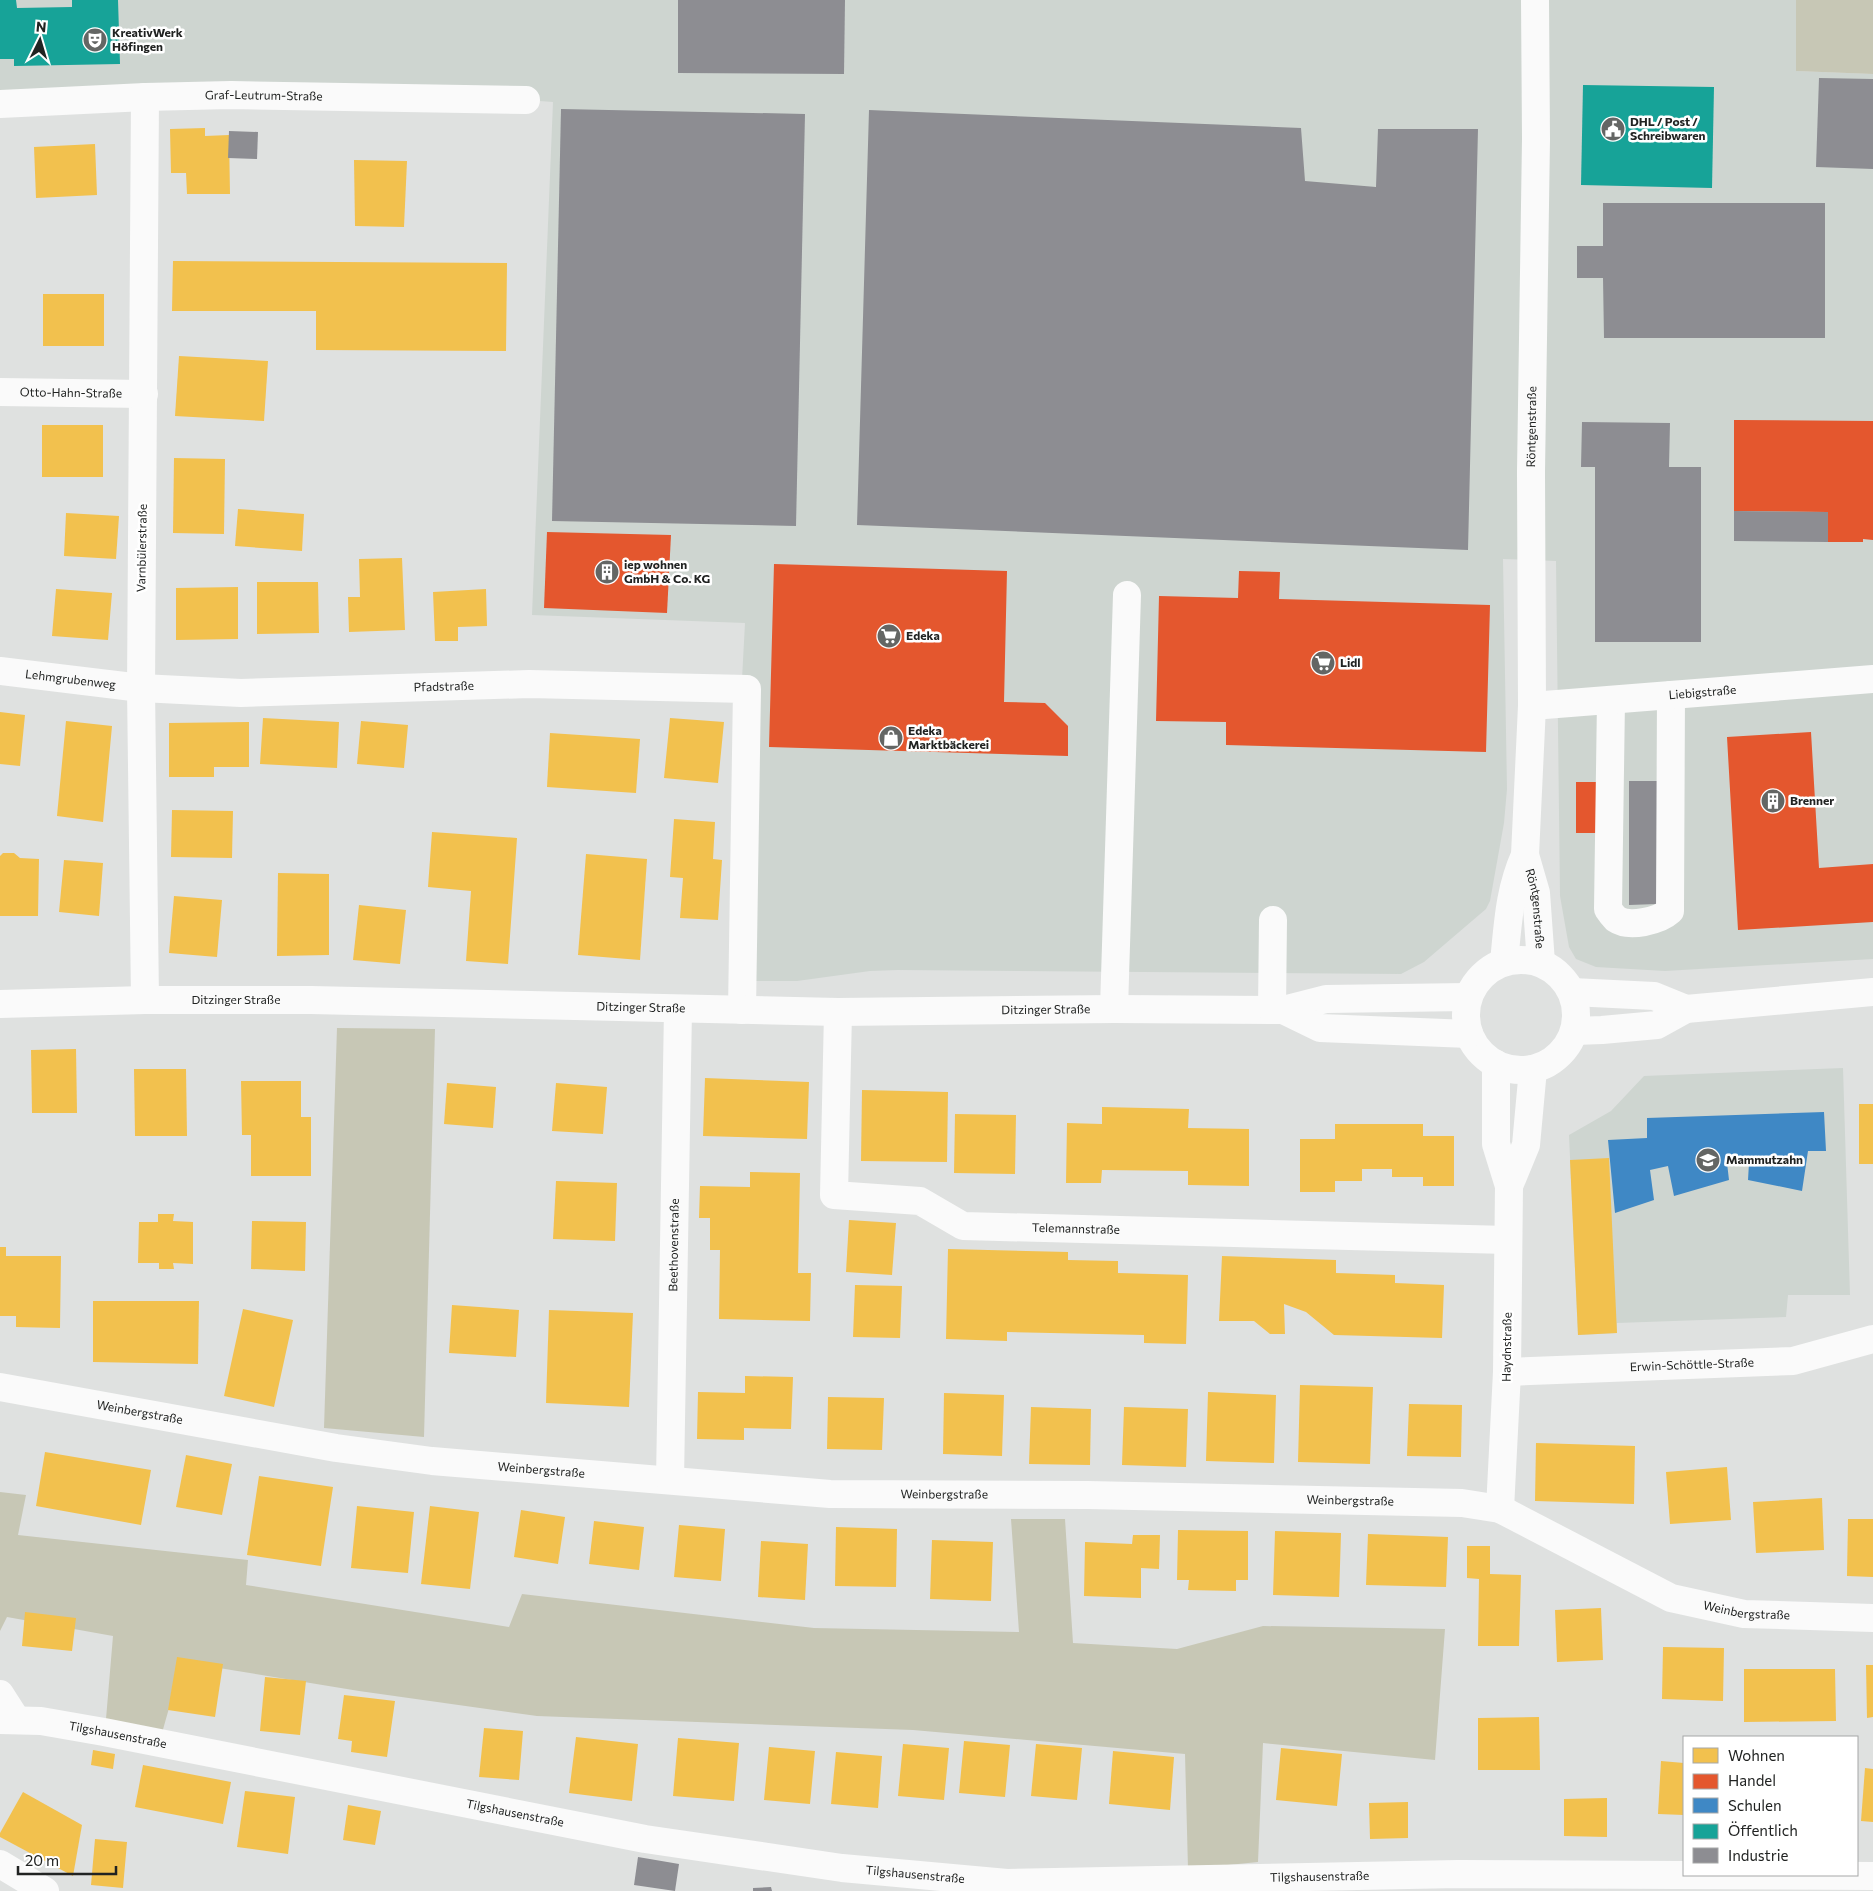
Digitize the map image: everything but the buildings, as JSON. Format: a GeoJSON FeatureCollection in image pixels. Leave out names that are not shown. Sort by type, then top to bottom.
{"type":"FeatureCollection","features":[{"type":"Feature","properties":{"kind":"street","name":"Röntgenstraße"},"geometry":{"type":"LineString","coordinates":[[1535,0],[1536,139],[1532,453],[1532,706],[1525,855],[1536,893],[1542,963]]}},
{"type":"Feature","properties":{"kind":"street","name":"Graf-Leutrum-Straße"},"geometry":{"type":"LineString","coordinates":[[0,104],[145,97],[231,96],[526,100]]}},
{"type":"Feature","properties":{"kind":"street","name":"Varnbülerstraße"},"geometry":{"type":"LineString","coordinates":[[145,97],[141,688],[145,1000]]}},
{"type":"Feature","properties":{"kind":"street","name":"Otto-Hahn-Straße"},"geometry":{"type":"LineString","coordinates":[[0,392],[144,394]]}},
{"type":"Feature","properties":{"kind":"street"},"geometry":{"type":"LineString","coordinates":[[1114,1009],[1127,595]]}},
{"type":"Feature","properties":{"kind":"street","name":"Lehmgrubenweg"},"geometry":{"type":"LineString","coordinates":[[0,671],[141,688]]}},
{"type":"Feature","properties":{"kind":"street","name":"Liebigstraße"},"geometry":{"type":"LineString","coordinates":[[1532,706],[1873,679]]}},
{"type":"Feature","properties":{"kind":"street","name":"Pfadstraße"},"geometry":{"type":"LineString","coordinates":[[141,688],[241,693],[529,684],[747,689],[742,1010]]}},
{"type":"Feature","properties":{"kind":"street"},"geometry":{"type":"LineString","coordinates":[[1611,700],[1608,909],[1617,920],[1650,922],[1663,917],[1670,911],[1671,694]]}},
{"type":"Feature","properties":{"kind":"street","name":"Röntgenstraße"},"geometry":{"type":"LineString","coordinates":[[1504,962],[1512,891],[1516,875],[1525,855]]}},
{"type":"Feature","properties":{"kind":"street"},"geometry":{"type":"LineString","coordinates":[[1272,920],[1278,1010]]}},
{"type":"Feature","properties":{"kind":"street"},"geometry":{"type":"LineString","coordinates":[[1520,959],[1542,963],[1567,982],[1572,992],[1576,1012],[1575,1031],[1569,1044],[1559,1056],[1545,1066],[1529,1070],[1511,1069],[1496,1064],[1482,1054],[1471,1041],[1466,1024],[1468,997],[1478,978],[1490,968],[1504,962],[1520,959]]}},
{"type":"Feature","properties":{"kind":"street"},"geometry":{"type":"LineString","coordinates":[[1572,992],[1654,996],[1686,1010]]}},
{"type":"Feature","properties":{"kind":"street"},"geometry":{"type":"LineString","coordinates":[[1575,1031],[1658,1025],[1686,1010],[1873,992]]}},
{"type":"Feature","properties":{"kind":"street","name":"Ditzinger Straße"},"geometry":{"type":"LineString","coordinates":[[0,1004],[145,1000],[405,1002],[838,1012],[1114,1009],[1278,1010],[1326,999],[1468,997]]}},
{"type":"Feature","properties":{"kind":"street","name":"Beethovenstraße"},"geometry":{"type":"LineString","coordinates":[[670,1480],[678,1009]]}},
{"type":"Feature","properties":{"kind":"street","name":"Ditzinger Straße"},"geometry":{"type":"LineString","coordinates":[[1278,1010],[1320,1028],[1469,1034]]}},
{"type":"Feature","properties":{"kind":"street","name":"Telemannstraße"},"geometry":{"type":"LineString","coordinates":[[838,1012],[834,1195],[920,1201],[963,1226],[1508,1240]]}},
{"type":"Feature","properties":{"kind":"street","name":"Haydnstraße"},"geometry":{"type":"LineString","coordinates":[[1496,1064],[1496,1144],[1509,1186],[1507,1372],[1500,1509]]}},
{"type":"Feature","properties":{"kind":"street","name":"Haydnstraße"},"geometry":{"type":"LineString","coordinates":[[1509,1186],[1526,1145],[1533,1069]]}},
{"type":"Feature","properties":{"kind":"street","name":"Erwin-Schöttle-Straße"},"geometry":{"type":"LineString","coordinates":[[1507,1372],[1793,1361],[1873,1339]]}},
{"type":"Feature","properties":{"kind":"street","name":"Weinbergstraße"},"geometry":{"type":"LineString","coordinates":[[0,1387],[336,1448],[432,1461],[830,1494],[1088,1495],[1462,1503],[1500,1509],[1671,1598],[1744,1614],[1873,1618]]}},
{"type":"Feature","properties":{"kind":"street"},"geometry":{"type":"LineString","coordinates":[[0,1694],[8,1719]]}},
{"type":"Feature","properties":{"kind":"street","name":"Tilgshausenstraße"},"geometry":{"type":"LineString","coordinates":[[8,1719],[41,1721],[104,1732],[645,1839],[842,1868],[1007,1883],[1458,1874],[1683,1875]]}},
{"type":"Feature","properties":{"kind":"street"},"geometry":{"type":"LineString","coordinates":[[0,1864],[45,1891]]}},
{"type":"Feature","properties":{"kind":"street","name":"Tilgshausenstraße"},"geometry":{"type":"LineString","coordinates":[[1858,1876],[1873,1876]]}},
{"type":"Feature","properties":{"kind":"shaded area"},"geometry":{"type":"Polygon","coordinates":[[[0,0],[1801,0],[1796,71],[1873,74],[1873,959],[1665,971],[1596,967],[1576,959],[1569,947],[1560,896],[1556,561],[1503,559],[1507,789],[1504,823],[1490,901],[1486,909],[1424,962],[1401,974],[898,970],[870,971],[797,981],[748,981],[742,679],[745,623],[532,615],[553,102],[526,100],[0,104],[0,0]]]}},
{"type":"Feature","properties":{"kind":"shaded area"},"geometry":{"type":"Polygon","coordinates":[[[1843,1068],[1850,1295],[1788,1295],[1786,1317],[1617,1323],[1617,1333],[1578,1335],[1569,1135],[1611,1111],[1644,1076],[1843,1068]]]}},
{"type":"Feature","properties":{"kind":"green space"},"geometry":{"type":"Polygon","coordinates":[[[1796,0],[1873,0],[1873,74],[1796,71],[1796,0]]]}},
{"type":"Feature","properties":{"kind":"green space"},"geometry":{"type":"Polygon","coordinates":[[[337,1028],[435,1029],[424,1437],[324,1428],[337,1028]]]}},
{"type":"Feature","properties":{"kind":"green space"},"geometry":{"type":"Polygon","coordinates":[[[0,1492],[26,1495],[18,1535],[248,1560],[246,1585],[509,1627],[522,1594],[814,1628],[1019,1632],[1011,1519],[1065,1519],[1073,1643],[1177,1649],[1263,1626],[1445,1629],[1435,1760],[1263,1743],[1258,1862],[1188,1869],[1185,1754],[913,1730],[537,1716],[359,1691],[182,1662],[162,1733],[106,1719],[113,1636],[7,1617],[0,1631],[0,1492]]]}},
{"type":"Feature","properties":{"kind":"place","name":"KreativWerk Höfingen"},"geometry":{"type":"Point","coordinates":[95,40]}},
{"type":"Feature","properties":{"kind":"place","name":"DHL / Post / Schreibwaren"},"geometry":{"type":"Point","coordinates":[1613,129]}},
{"type":"Feature","properties":{"kind":"place","name":"iep wohnen GmbH & Co. KG"},"geometry":{"type":"Point","coordinates":[607,572]}},
{"type":"Feature","properties":{"kind":"place","name":"Edeka"},"geometry":{"type":"Point","coordinates":[889,636]}},
{"type":"Feature","properties":{"kind":"place","name":"Lidl"},"geometry":{"type":"Point","coordinates":[1323,663]}},
{"type":"Feature","properties":{"kind":"place","name":"Edeka Marktbäckerei"},"geometry":{"type":"Point","coordinates":[891,738]}},
{"type":"Feature","properties":{"kind":"place","name":"Brenner"},"geometry":{"type":"Point","coordinates":[1773,801]}},
{"type":"Feature","properties":{"kind":"place","name":"Mammutzahn"},"geometry":{"type":"Point","coordinates":[1708,1160]}}]}
